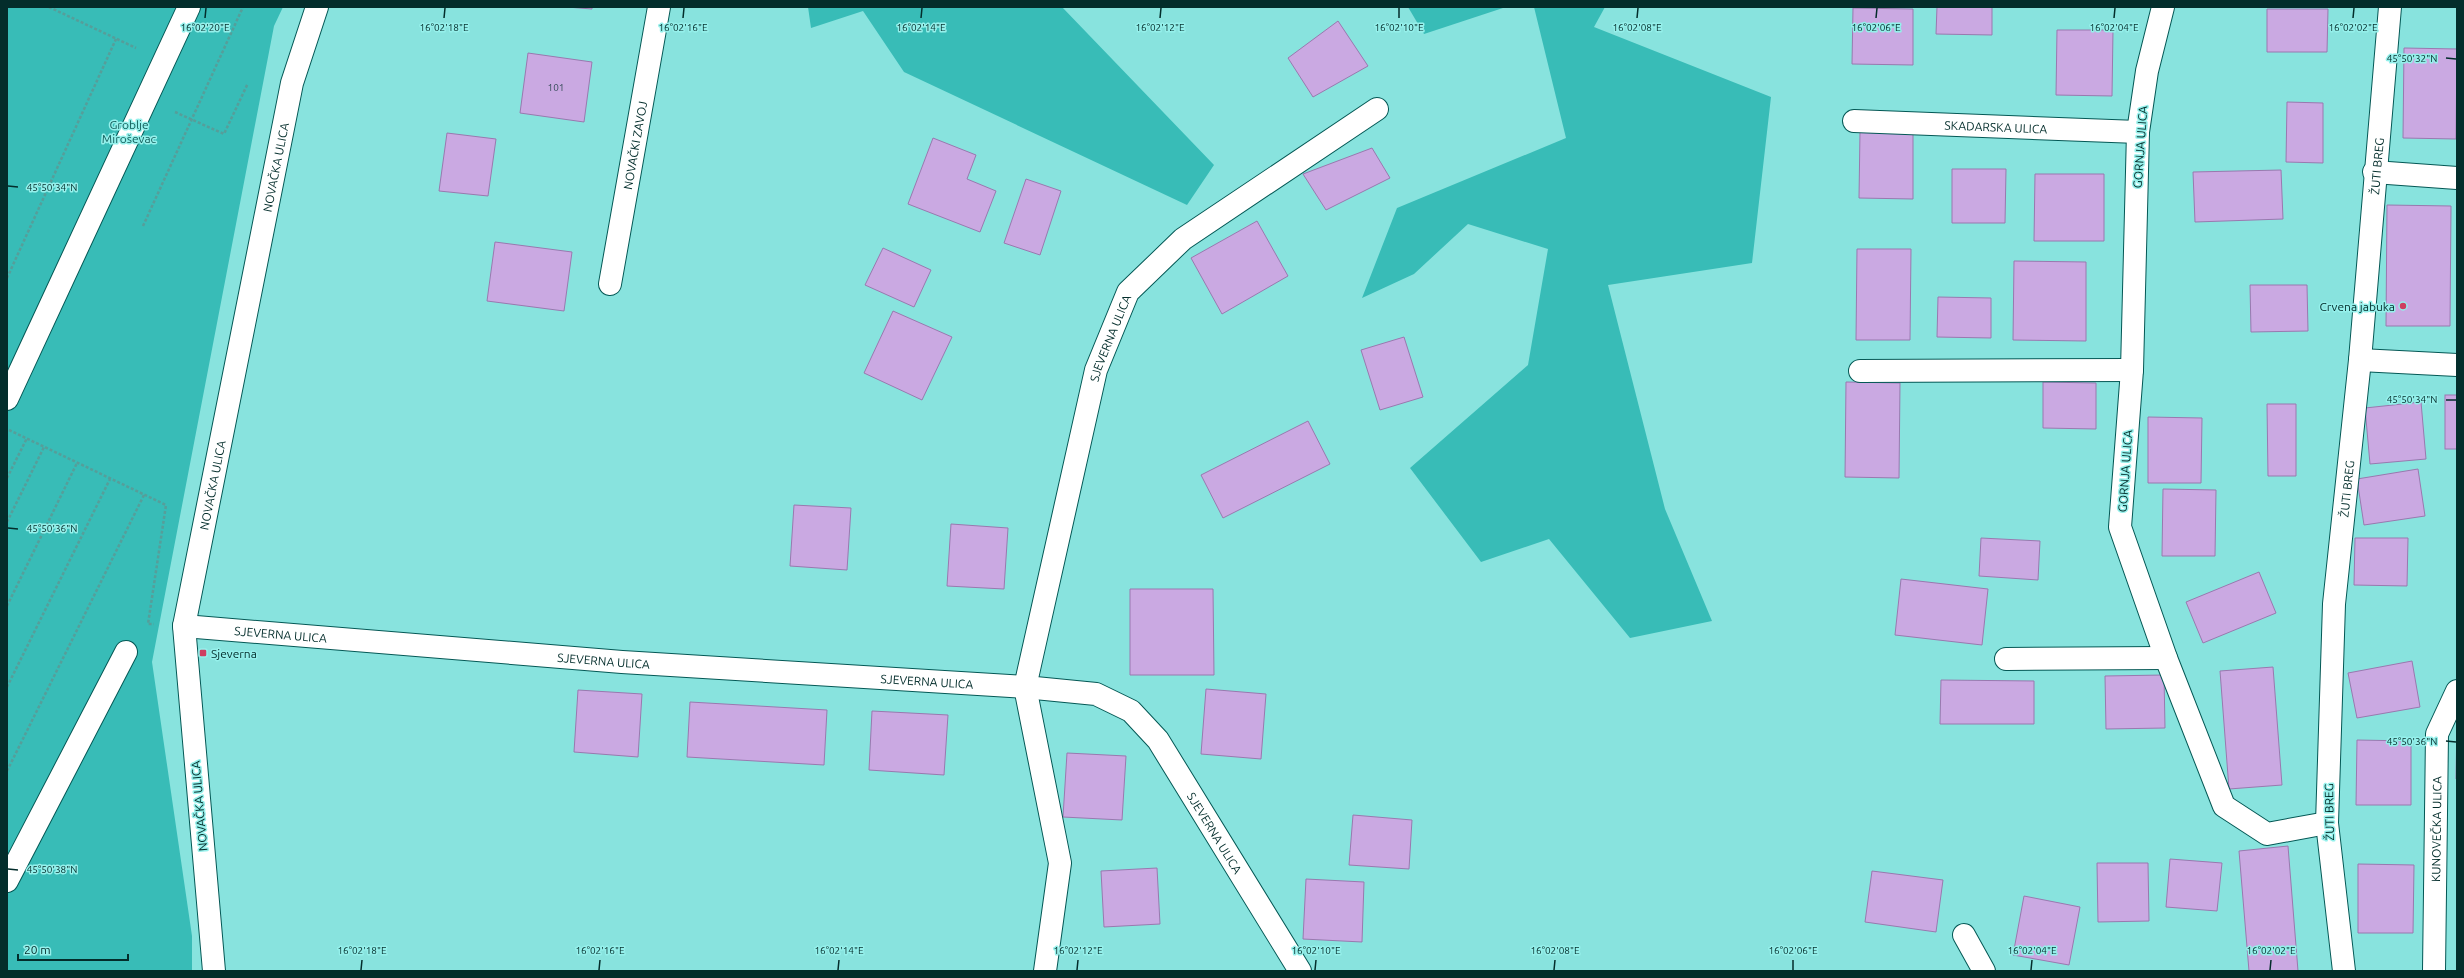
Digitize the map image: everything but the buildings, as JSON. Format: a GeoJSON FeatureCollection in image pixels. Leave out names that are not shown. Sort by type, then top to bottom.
{"type":"FeatureCollection","features":[{"type":"Feature","properties":{"kind":"street"},"geometry":{"type":"LineString","coordinates":[[7,399],[189,7]]}},
{"type":"Feature","properties":{"kind":"street","name":"NOVAČKA ULICA"},"geometry":{"type":"LineString","coordinates":[[214,971],[184,626],[292,83],[317,7]]}},
{"type":"Feature","properties":{"kind":"street","name":"NOVAČKI ZAVOJ"},"geometry":{"type":"LineString","coordinates":[[610,284],[659,7]]}},
{"type":"Feature","properties":{"kind":"street","name":"GORNJA ULICA"},"geometry":{"type":"LineString","coordinates":[[2162,7],[2147,71],[2138,132],[2132,370],[2120,527],[2166,658],[2224,806],[2267,834],[2327,823]]}},
{"type":"Feature","properties":{"kind":"street","name":"ŽUTI BREG"},"geometry":{"type":"LineString","coordinates":[[2344,971],[2327,823],[2334,604],[2360,360],[2374,172],[2390,7]]}},
{"type":"Feature","properties":{"kind":"street","name":"SJEVERNA ULICA"},"geometry":{"type":"LineString","coordinates":[[1045,971],[1060,864],[1025,687],[1096,370],[1128,292],[1183,240],[1377,109]]}},
{"type":"Feature","properties":{"kind":"street","name":"SKADARSKA ULICA"},"geometry":{"type":"LineString","coordinates":[[1854,121],[2138,132]]}},
{"type":"Feature","properties":{"kind":"street"},"geometry":{"type":"LineString","coordinates":[[2374,172],[2457,178]]}},
{"type":"Feature","properties":{"kind":"street"},"geometry":{"type":"LineString","coordinates":[[2360,360],[2457,365]]}},
{"type":"Feature","properties":{"kind":"street"},"geometry":{"type":"LineString","coordinates":[[1860,371],[2132,370]]}},
{"type":"Feature","properties":{"kind":"street","name":"SJEVERNA ULICA"},"geometry":{"type":"LineString","coordinates":[[184,626],[622,662],[1025,687],[1096,694],[1130,711],[1158,740],[1300,971]]}},
{"type":"Feature","properties":{"kind":"street"},"geometry":{"type":"LineString","coordinates":[[7,881],[126,652]]}},
{"type":"Feature","properties":{"kind":"street"},"geometry":{"type":"LineString","coordinates":[[2006,659],[2166,658]]}},
{"type":"Feature","properties":{"kind":"street","name":"KUNOVEČKA ULICA"},"geometry":{"type":"LineString","coordinates":[[2434,971],[2437,734],[2457,691]]}},
{"type":"Feature","properties":{"kind":"street"},"geometry":{"type":"LineString","coordinates":[[1964,935],[1984,971]]}},
{"type":"Feature","properties":{"kind":"path"},"geometry":{"type":"LineString","coordinates":[[49,7],[165,61]]}},
{"type":"Feature","properties":{"kind":"path"},"geometry":{"type":"LineString","coordinates":[[142,226],[243,7]]}},
{"type":"Feature","properties":{"kind":"path"},"geometry":{"type":"LineString","coordinates":[[7,278],[116,39]]}},
{"type":"Feature","properties":{"kind":"path"},"geometry":{"type":"LineString","coordinates":[[147,99],[224,134],[248,83]]}},
{"type":"Feature","properties":{"kind":"path"},"geometry":{"type":"LineString","coordinates":[[7,429],[166,505],[148,624],[184,626]]}},
{"type":"Feature","properties":{"kind":"path"},"geometry":{"type":"LineString","coordinates":[[7,478],[26,438]]}},
{"type":"Feature","properties":{"kind":"path"},"geometry":{"type":"LineString","coordinates":[[7,522],[44,446]]}},
{"type":"Feature","properties":{"kind":"path"},"geometry":{"type":"LineString","coordinates":[[7,606],[77,463]]}},
{"type":"Feature","properties":{"kind":"path"},"geometry":{"type":"LineString","coordinates":[[7,687],[110,479]]}},
{"type":"Feature","properties":{"kind":"path"},"geometry":{"type":"LineString","coordinates":[[7,771],[144,494]]}},
{"type":"Feature","properties":{"kind":"green space","name":"Groblje Miroševac"},"geometry":{"type":"Polygon","coordinates":[[[7,7],[283,7],[274,26],[152,662],[192,936],[192,971],[7,971],[7,7]]]}},
{"type":"Feature","properties":{"kind":"green space"},"geometry":{"type":"Polygon","coordinates":[[[808,7],[1062,7],[1214,165],[1187,205],[904,72],[863,11],[811,28],[808,7]]]}},
{"type":"Feature","properties":{"kind":"green space"},"geometry":{"type":"Polygon","coordinates":[[[1408,7],[1506,7],[1424,34],[1408,7]]]}},
{"type":"Feature","properties":{"kind":"green space"},"geometry":{"type":"Polygon","coordinates":[[[1534,7],[1605,7],[1594,27],[1771,97],[1752,263],[1608,285],[1665,509],[1712,621],[1630,638],[1549,539],[1481,562],[1410,468],[1528,365],[1548,249],[1468,224],[1414,274],[1362,298],[1397,208],[1566,138],[1534,7]]]}},
{"type":"Feature","properties":{"kind":"place","name":"Crvena jabuka"},"geometry":{"type":"Point","coordinates":[2403,306]}},
{"type":"Feature","properties":{"kind":"place","name":"Sjeverna"},"geometry":{"type":"Point","coordinates":[203,653]}}]}
